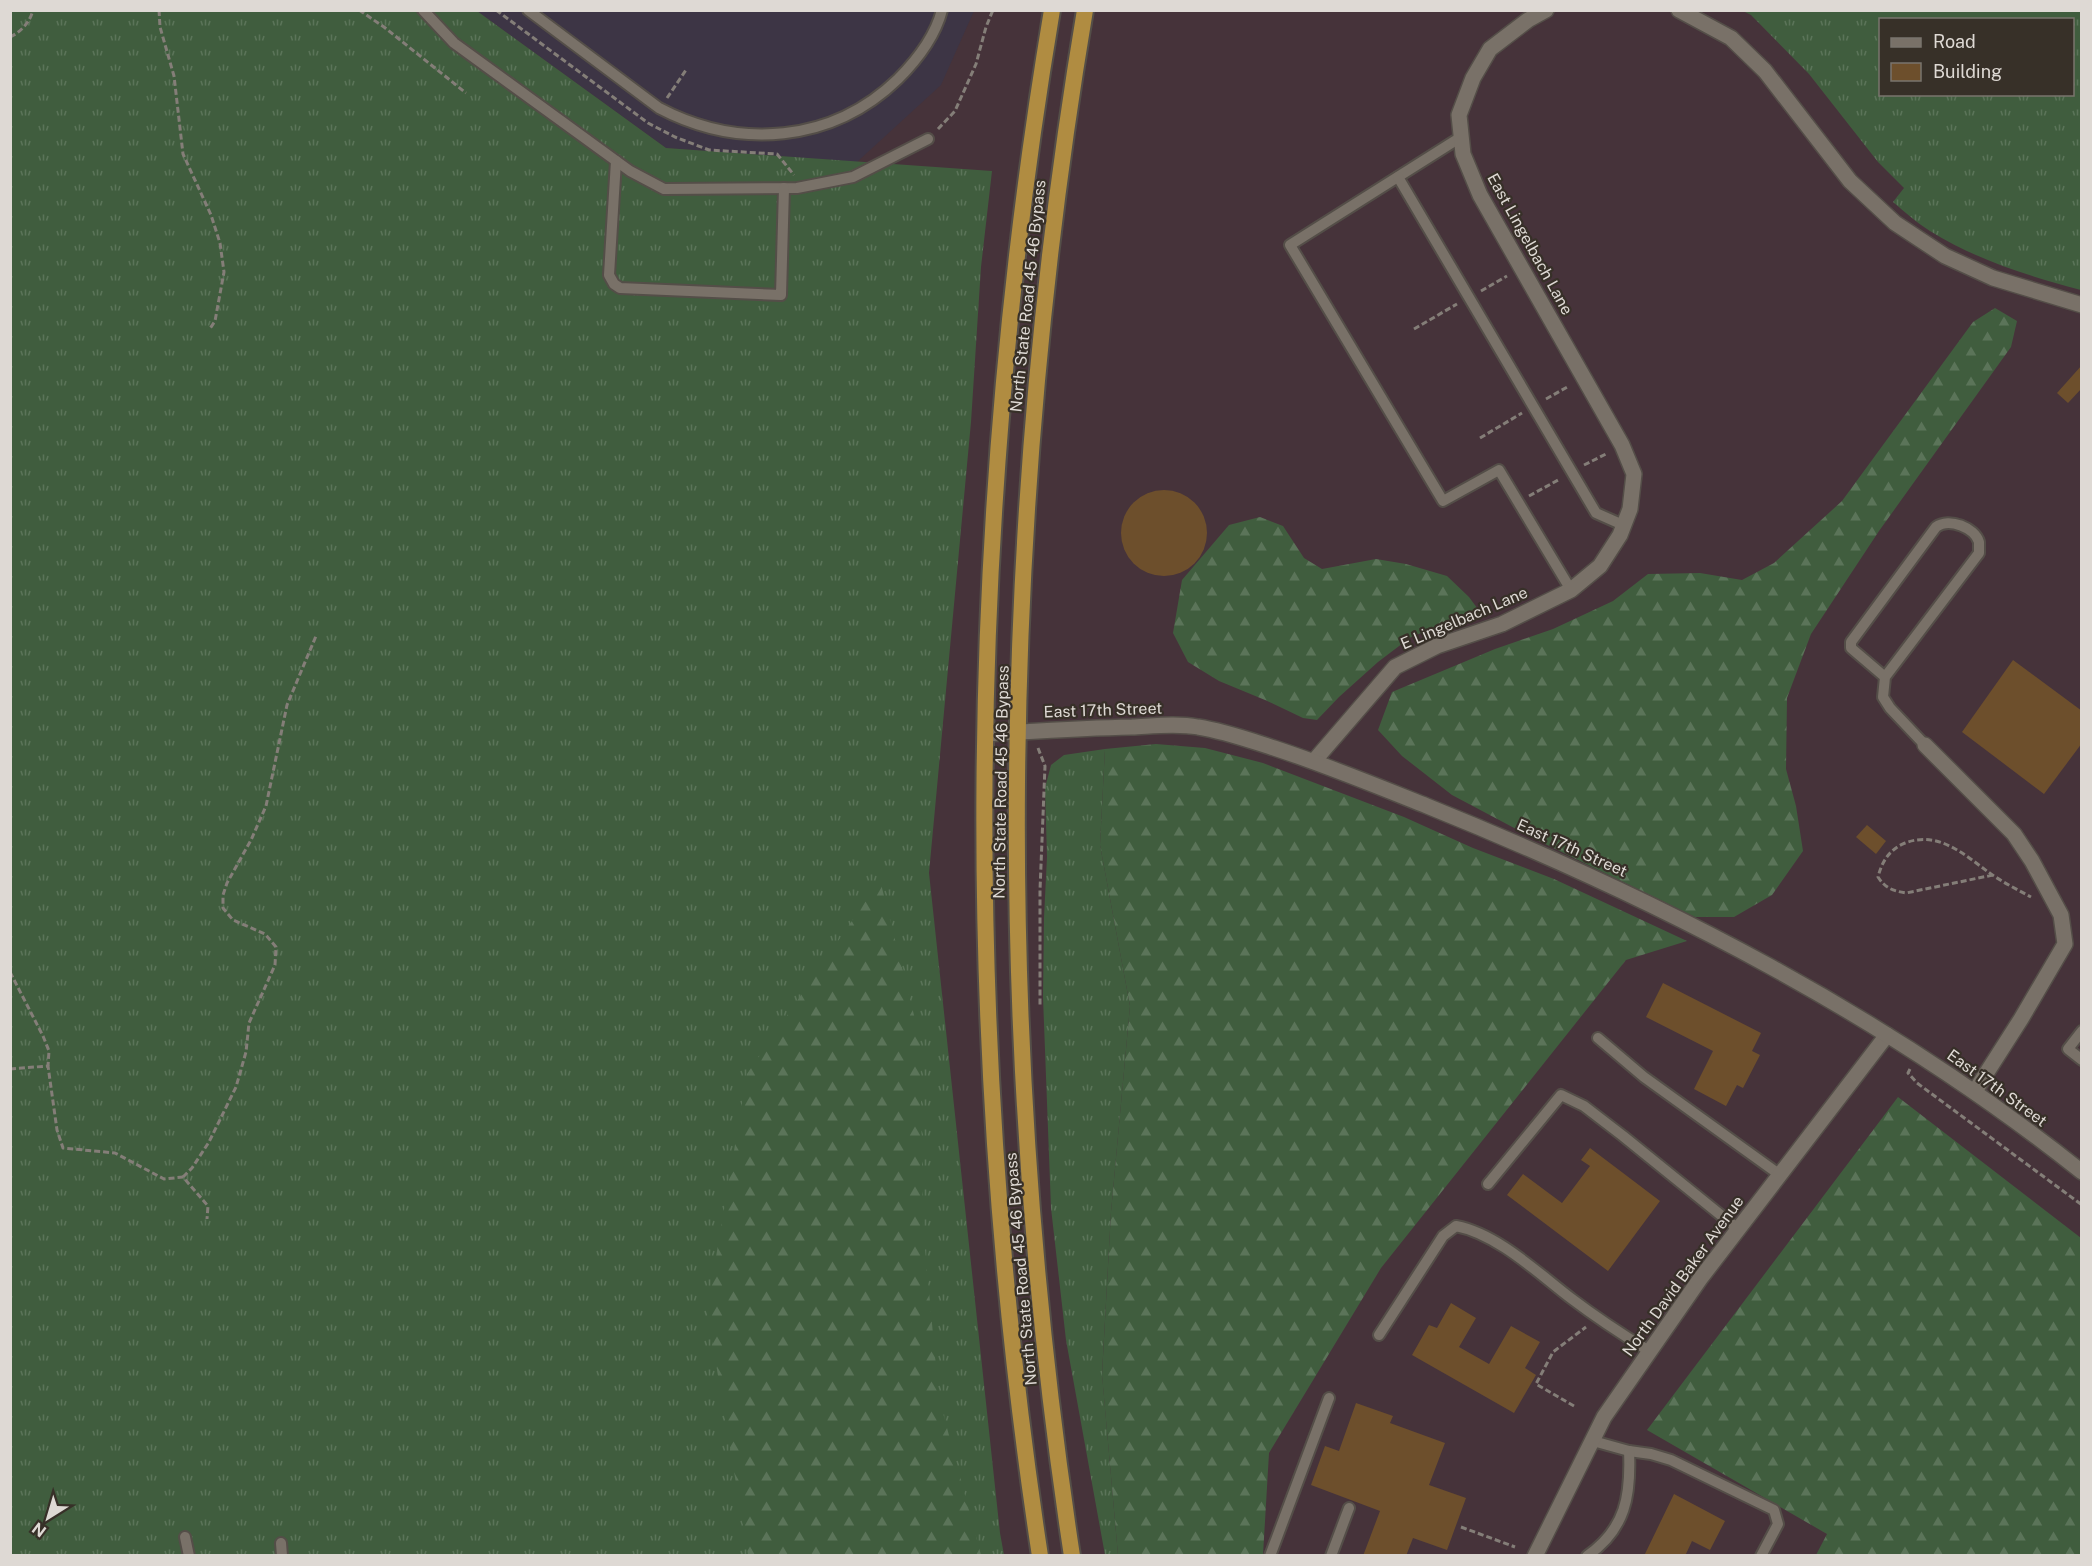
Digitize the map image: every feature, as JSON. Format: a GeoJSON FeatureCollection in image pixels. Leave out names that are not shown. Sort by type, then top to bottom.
{"type":"FeatureCollection","features":[{"type":"Feature","properties":{"kind":"highway","name":"North State Road 45 46 Bypass"},"geometry":{"type":"LineString","coordinates":[[1040,1556],[1014,1357],[994,1127],[985,900],[986,734],[989,610],[1003,397],[1033,137],[1052,10]]}},
{"type":"Feature","properties":{"kind":"highway","name":"North State Road 45 46 Bypass"},"geometry":{"type":"LineString","coordinates":[[1072,1556],[1047,1364],[1027,1141],[1017,899],[1025,731],[1024,559],[1038,360],[1054,217],[1085,10]]}},
{"type":"Feature","properties":{"kind":"street","name":"East Lingelbach Lane"},"geometry":{"type":"LineString","coordinates":[[1546,10],[1528,20],[1490,49],[1473,78],[1459,116],[1463,154],[1480,195],[1622,445]]}},
{"type":"Feature","properties":{"kind":"street"},"geometry":{"type":"LineString","coordinates":[[1679,10],[1731,38],[1765,71],[1850,181],[1895,223],[1945,256],[1993,278],[2082,304]]}},
{"type":"Feature","properties":{"kind":"street","name":"E Lingelbach Lane"},"geometry":{"type":"LineString","coordinates":[[1314,761],[1395,667],[1437,646],[1502,624],[1571,590],[1600,566],[1620,535],[1630,508],[1634,474],[1622,445]]}},
{"type":"Feature","properties":{"kind":"street","name":"East 17th Street"},"geometry":{"type":"LineString","coordinates":[[986,734],[1194,726],[1224,732],[1314,761],[1514,841],[1649,903],[1763,961],[1887,1035],[1974,1091],[2082,1172]]}},
{"type":"Feature","properties":{"kind":"street"},"geometry":{"type":"LineString","coordinates":[[1925,745],[2014,834],[2032,861],[2061,915],[2065,944],[2021,1019],[1974,1091]]}},
{"type":"Feature","properties":{"kind":"street","name":"North David Baker Avenue"},"geometry":{"type":"LineString","coordinates":[[1535,1556],[1604,1417],[1738,1229],[1887,1035]]}},
{"type":"Feature","properties":{"kind":"lane"},"geometry":{"type":"LineString","coordinates":[[423,10],[454,43],[630,171],[664,189],[797,188],[853,177],[928,139]]}},
{"type":"Feature","properties":{"kind":"lane"},"geometry":{"type":"LineString","coordinates":[[528,10],[659,108],[678,118],[718,130],[765,135],[802,132],[836,122],[882,94],[910,68],[934,34],[942,10]]}},
{"type":"Feature","properties":{"kind":"lane"},"geometry":{"type":"LineString","coordinates":[[1461,137],[1290,245],[1443,501],[1499,470],[1571,590]]}},
{"type":"Feature","properties":{"kind":"lane"},"geometry":{"type":"LineString","coordinates":[[616,161],[609,275],[614,284],[620,288],[781,295],[784,188]]}},
{"type":"Feature","properties":{"kind":"lane"},"geometry":{"type":"LineString","coordinates":[[1398,177],[1596,513],[1623,525]]}},
{"type":"Feature","properties":{"kind":"lane"},"geometry":{"type":"LineString","coordinates":[[1885,677],[1856,654],[1851,648],[1851,642],[1936,527],[1949,522],[1958,524],[1976,537],[1979,543],[1979,553],[1885,677],[1883,697],[1890,708],[1925,745]]}},
{"type":"Feature","properties":{"kind":"lane"},"geometry":{"type":"LineString","coordinates":[[2082,1031],[2068,1049],[2082,1060]]}},
{"type":"Feature","properties":{"kind":"lane"},"geometry":{"type":"LineString","coordinates":[[1598,1038],[1644,1077],[1780,1175]]}},
{"type":"Feature","properties":{"kind":"lane"},"geometry":{"type":"LineString","coordinates":[[1488,1184],[1561,1095],[1584,1106],[1600,1118],[1738,1229]]}},
{"type":"Feature","properties":{"kind":"lane"},"geometry":{"type":"LineString","coordinates":[[1379,1335],[1443,1236],[1456,1226],[1472,1229],[1514,1254],[1597,1317],[1649,1351]]}},
{"type":"Feature","properties":{"kind":"lane"},"geometry":{"type":"LineString","coordinates":[[1270,1556],[1329,1398]]}},
{"type":"Feature","properties":{"kind":"lane"},"geometry":{"type":"LineString","coordinates":[[1593,1441],[1671,1460],[1774,1510],[1778,1524],[1761,1556]]}},
{"type":"Feature","properties":{"kind":"lane"},"geometry":{"type":"LineString","coordinates":[[1587,1556],[1598,1548],[1625,1509],[1629,1491],[1629,1451]]}},
{"type":"Feature","properties":{"kind":"lane"},"geometry":{"type":"LineString","coordinates":[[1331,1556],[1349,1508]]}},
{"type":"Feature","properties":{"kind":"lane"},"geometry":{"type":"LineString","coordinates":[[185,1537],[189,1556]]}},
{"type":"Feature","properties":{"kind":"lane"},"geometry":{"type":"LineString","coordinates":[[280,1543],[282,1556]]}},
{"type":"Feature","properties":{"kind":"path"},"geometry":{"type":"LineString","coordinates":[[10,37],[18,34],[31,18],[33,10]]}},
{"type":"Feature","properties":{"kind":"path"},"geometry":{"type":"LineString","coordinates":[[159,10],[160,27],[174,76],[183,154],[211,215],[220,243],[224,272],[215,321],[209,330]]}},
{"type":"Feature","properties":{"kind":"path"},"geometry":{"type":"LineString","coordinates":[[359,10],[384,27],[466,93]]}},
{"type":"Feature","properties":{"kind":"path"},"geometry":{"type":"LineString","coordinates":[[928,139],[955,111],[976,64],[993,10]]}},
{"type":"Feature","properties":{"kind":"path"},"geometry":{"type":"LineString","coordinates":[[10,972],[49,1051],[48,1066],[57,1130],[63,1148],[115,1153],[164,1179],[183,1178],[209,1142],[236,1087],[246,1052],[249,1023],[275,964],[276,947],[265,934],[233,920],[223,908],[223,895],[266,806],[288,705],[316,636]]}},
{"type":"Feature","properties":{"kind":"path"},"geometry":{"type":"LineString","coordinates":[[1025,731],[1045,766],[1040,890],[1040,1007]]}},
{"type":"Feature","properties":{"kind":"path"},"geometry":{"type":"LineString","coordinates":[[1993,875],[1906,893],[1893,891],[1882,884],[1878,877],[1881,863],[1897,846],[1916,838],[1938,840],[1965,853],[1993,875],[2032,898]]}},
{"type":"Feature","properties":{"kind":"path"},"geometry":{"type":"LineString","coordinates":[[10,1069],[48,1066]]}},
{"type":"Feature","properties":{"kind":"path"},"geometry":{"type":"LineString","coordinates":[[1908,1073],[1960,1115],[2082,1205]]}},
{"type":"Feature","properties":{"kind":"path"},"geometry":{"type":"LineString","coordinates":[[183,1178],[208,1206],[207,1219]]}},
{"type":"Feature","properties":{"kind":"path"},"geometry":{"type":"LineString","coordinates":[[1574,1406],[1536,1384],[1553,1353],[1597,1317]]}},
{"type":"Feature","properties":{"kind":"path"},"geometry":{"type":"LineString","coordinates":[[1461,1527],[1515,1547]]}},
{"type":"Feature","properties":{"kind":"shaded area"},"geometry":{"type":"Polygon","coordinates":[[[11,11],[2081,11],[2081,1555],[11,1555],[11,11]]]}},
{"type":"Feature","properties":{"kind":"shaded area"},"geometry":{"type":"Polygon","coordinates":[[[477,11],[974,11],[941,85],[857,162],[666,148],[477,11]]]}},
{"type":"Feature","properties":{"kind":"green space"},"geometry":{"type":"Polygon","coordinates":[[[11,11],[477,11],[666,148],[992,171],[981,267],[971,422],[929,873],[1004,1555],[11,1556],[11,11]]]}},
{"type":"Feature","properties":{"kind":"green space"},"geometry":{"type":"Polygon","coordinates":[[[1743,11],[2081,11],[2081,290],[1984,259],[1920,224],[1893,202],[1904,188],[1878,162],[1809,74],[1751,15],[1743,11]]]}},
{"type":"Feature","properties":{"kind":"green space"},"geometry":{"type":"Polygon","coordinates":[[[1995,308],[2017,321],[2011,347],[1879,531],[1811,634],[1787,698],[1786,769],[1796,806],[1803,851],[1772,895],[1734,917],[1695,917],[1539,841],[1452,795],[1402,756],[1378,730],[1392,692],[1495,649],[1553,629],[1613,601],[1648,574],[1700,573],[1742,580],[1774,563],[1842,501],[1973,322],[1995,308]]]}},
{"type":"Feature","properties":{"kind":"green space"},"geometry":{"type":"Polygon","coordinates":[[[1260,517],[1283,526],[1304,558],[1322,569],[1376,559],[1406,564],[1447,576],[1469,597],[1483,616],[1452,621],[1411,637],[1378,662],[1317,720],[1303,718],[1219,681],[1188,662],[1173,633],[1182,580],[1229,525],[1260,517]]]}},
{"type":"Feature","properties":{"kind":"green space"},"geometry":{"type":"Polygon","coordinates":[[[1156,744],[1205,748],[1263,763],[1404,817],[1473,848],[1554,879],[1687,941],[1626,960],[1381,1268],[1269,1453],[1263,1555],[1118,1555],[1102,1375],[1111,1212],[1130,1006],[1100,845],[1105,749],[1156,744]]]}},
{"type":"Feature","properties":{"kind":"green space"},"geometry":{"type":"Polygon","coordinates":[[[1105,749],[1100,845],[1130,1006],[1111,1212],[1102,1374],[1118,1555],[1105,1555],[1066,1340],[1051,1208],[1043,997],[1047,857],[1045,788],[1051,765],[1064,755],[1105,749]]]}},
{"type":"Feature","properties":{"kind":"green space"},"geometry":{"type":"Polygon","coordinates":[[[880,880],[920,1039],[923,1228],[939,1398],[981,1555],[748,1555],[707,1310],[747,1074],[880,880]]]}},
{"type":"Feature","properties":{"kind":"green space"},"geometry":{"type":"Polygon","coordinates":[[[1898,1097],[2081,1238],[2081,1555],[1816,1555],[1827,1534],[1647,1430],[1898,1097]]]}},
{"type":"Feature","properties":{"kind":"building"},"geometry":{"type":"Polygon","coordinates":[[[2082,365],[2082,388],[2068,403],[2057,393],[2082,365]]]}},
{"type":"Feature","properties":{"kind":"building"},"geometry":{"type":"Polygon","coordinates":[[[1164,490],[1180,494],[1194,503],[1203,517],[1207,533],[1203,549],[1194,563],[1180,572],[1164,576],[1148,572],[1134,563],[1125,549],[1121,533],[1125,517],[1134,503],[1148,494],[1164,490]]]}},
{"type":"Feature","properties":{"kind":"building"},"geometry":{"type":"Polygon","coordinates":[[[2013,660],[2082,711],[2082,743],[2044,794],[1962,732],[2013,660]]]}},
{"type":"Feature","properties":{"kind":"building"},"geometry":{"type":"Polygon","coordinates":[[[1867,825],[1886,841],[1876,854],[1856,837],[1867,825]]]}},
{"type":"Feature","properties":{"kind":"building"},"geometry":{"type":"Polygon","coordinates":[[[1663,983],[1761,1033],[1752,1051],[1760,1055],[1743,1088],[1737,1085],[1726,1106],[1694,1089],[1713,1051],[1646,1017],[1663,983]]]}},
{"type":"Feature","properties":{"kind":"building"},"geometry":{"type":"Polygon","coordinates":[[[1590,1148],[1660,1201],[1608,1271],[1507,1195],[1523,1174],[1562,1203],[1590,1166],[1581,1160],[1590,1148]]]}},
{"type":"Feature","properties":{"kind":"building"},"geometry":{"type":"Polygon","coordinates":[[[1451,1303],[1476,1318],[1459,1347],[1489,1364],[1511,1326],[1540,1342],[1525,1368],[1536,1375],[1514,1413],[1412,1355],[1429,1325],[1437,1328],[1451,1303]]]}},
{"type":"Feature","properties":{"kind":"building"},"geometry":{"type":"Polygon","coordinates":[[[1356,1403],[1393,1416],[1390,1423],[1445,1443],[1429,1485],[1466,1498],[1447,1550],[1413,1538],[1406,1556],[1363,1556],[1380,1511],[1311,1485],[1325,1446],[1339,1451],[1356,1403]]]}},
{"type":"Feature","properties":{"kind":"building"},"geometry":{"type":"Polygon","coordinates":[[[1674,1494],[1725,1521],[1710,1550],[1692,1541],[1685,1556],[1644,1556],[1674,1494]]]}}]}
